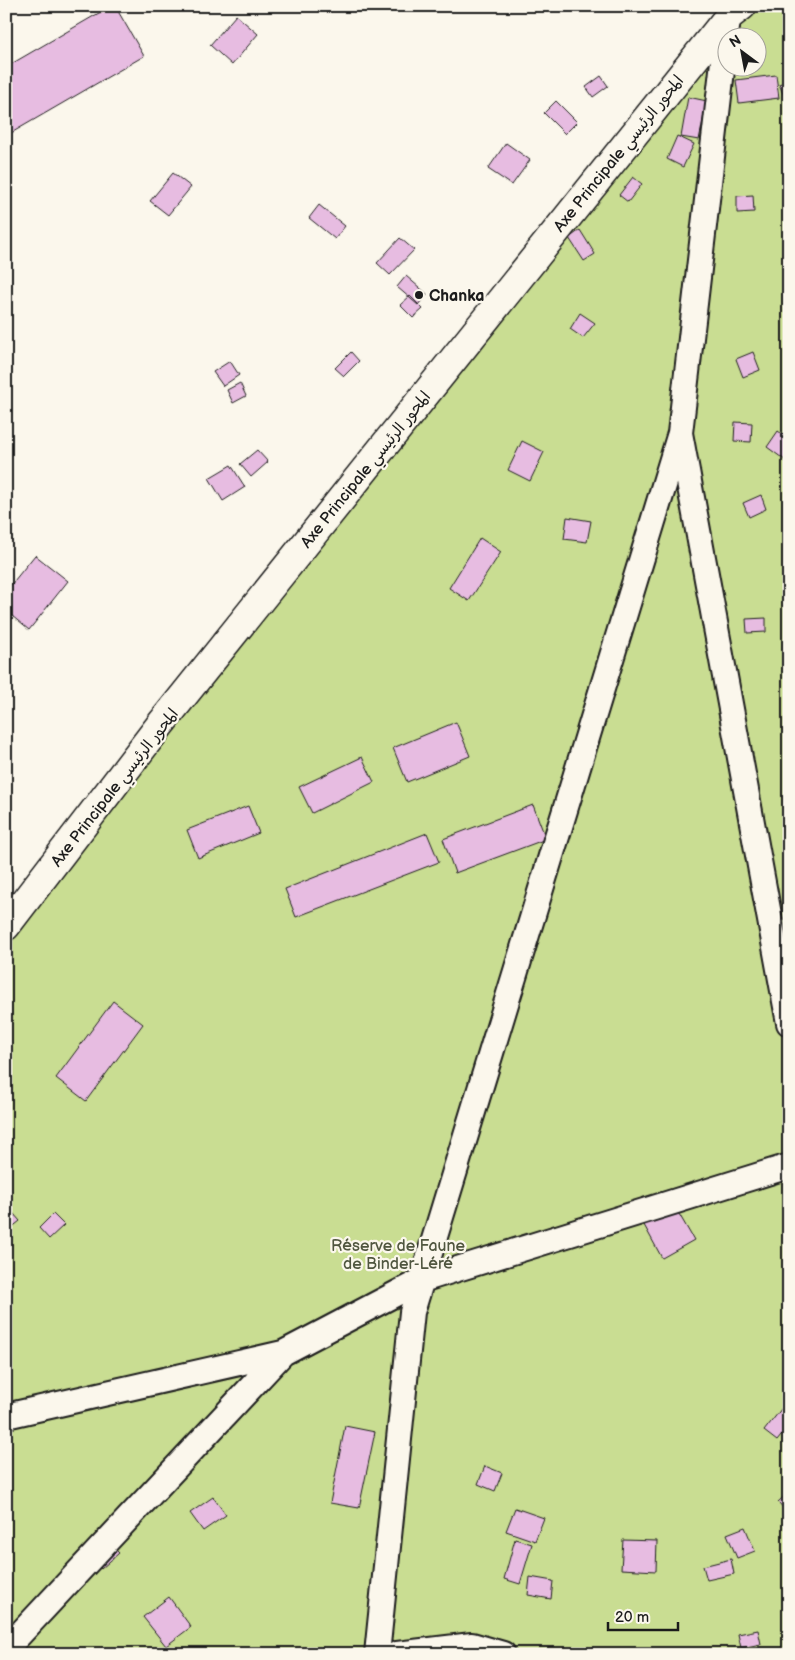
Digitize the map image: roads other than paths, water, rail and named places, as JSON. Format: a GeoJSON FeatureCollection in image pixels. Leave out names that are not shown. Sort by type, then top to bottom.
{"type":"FeatureCollection","features":[{"type":"Feature","properties":{"kind":"main road","name":"Axe Principale المحور الرئيسي"},"geometry":{"type":"LineString","coordinates":[[6,926],[160,725],[733,9]]}},
{"type":"Feature","properties":{"kind":"street"},"geometry":{"type":"LineString","coordinates":[[377,1654],[412,1312],[680,433],[733,9]]}},
{"type":"Feature","properties":{"kind":"street"},"geometry":{"type":"LineString","coordinates":[[680,433],[789,1023]]}},
{"type":"Feature","properties":{"kind":"street"},"geometry":{"type":"LineString","coordinates":[[6,1416],[283,1353],[422,1280],[789,1166]]}},
{"type":"Feature","properties":{"kind":"street"},"geometry":{"type":"LineString","coordinates":[[6,1648],[283,1353]]}},
{"type":"Feature","properties":{"kind":"street"},"geometry":{"type":"LineString","coordinates":[[397,1654],[472,1645],[503,1654]]}},
{"type":"Feature","properties":{"kind":"place","name":"Chanka"},"geometry":{"type":"Point","coordinates":[419,295]}},
{"type":"Feature","properties":{"kind":"park label","name":"Réserve de Faune de Binder-Léré"},"geometry":{"type":"Point","coordinates":[398,1254]}}]}
